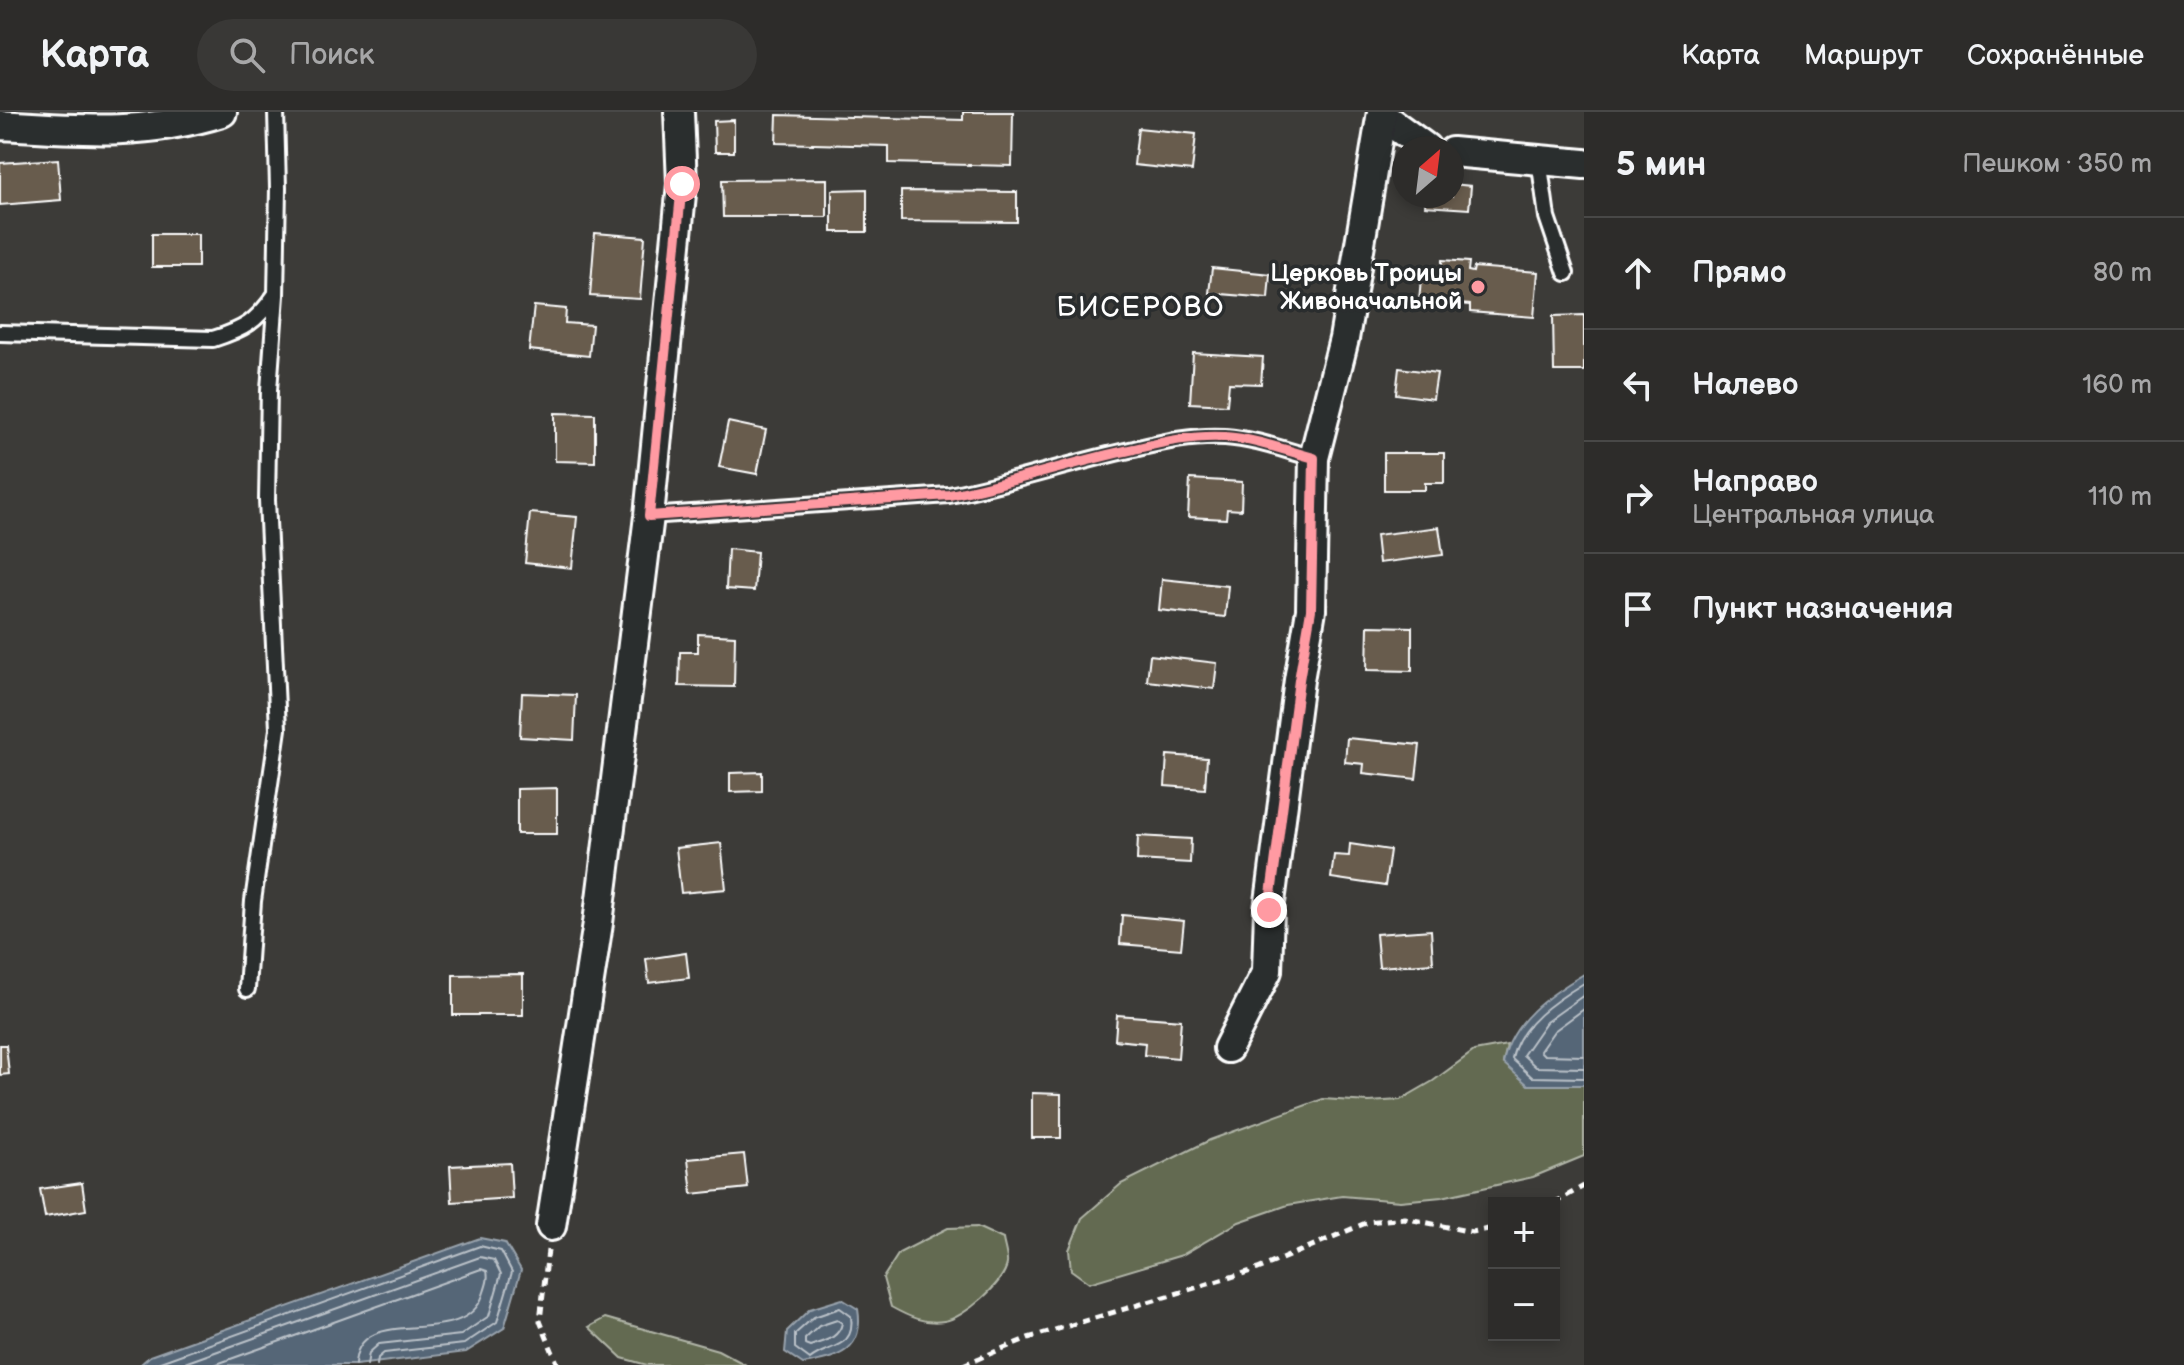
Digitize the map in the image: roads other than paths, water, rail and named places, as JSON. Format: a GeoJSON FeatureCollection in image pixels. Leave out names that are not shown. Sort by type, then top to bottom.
{"type":"FeatureCollection","features":[{"type":"Feature","properties":{"kind":"street"},"geometry":{"type":"LineString","coordinates":[[0,125],[107,131],[184,124],[222,112]]}},
{"type":"Feature","properties":{"kind":"street"},"geometry":{"type":"LineString","coordinates":[[551,1226],[598,923],[649,516],[682,184],[679,112]]}},
{"type":"Feature","properties":{"kind":"street"},"geometry":{"type":"LineString","coordinates":[[1228,1048],[1267,971],[1269,910],[1311,610],[1314,458],[1344,339],[1382,114],[1410,136]]}},
{"type":"Feature","properties":{"kind":"street"},"geometry":{"type":"LineString","coordinates":[[1464,153],[1584,164]]}},
{"type":"Feature","properties":{"kind":"lane"},"geometry":{"type":"LineString","coordinates":[[247,989],[253,901],[278,729],[267,500],[269,390],[276,295],[276,112]]}},
{"type":"Feature","properties":{"kind":"lane"},"geometry":{"type":"LineString","coordinates":[[1539,159],[1547,217],[1566,273]]}},
{"type":"Feature","properties":{"kind":"lane"},"geometry":{"type":"LineString","coordinates":[[0,333],[213,339],[238,331],[258,319],[276,295]]}},
{"type":"Feature","properties":{"kind":"lane"},"geometry":{"type":"LineString","coordinates":[[649,516],[949,495],[998,485],[1085,459],[1176,440],[1223,437],[1258,442],[1314,458]]}},
{"type":"Feature","properties":{"kind":"water"},"geometry":{"type":"Polygon","coordinates":[[[1584,974],[1584,1085],[1528,1085],[1503,1063],[1514,1034],[1545,1000],[1584,974]]]}},
{"type":"Feature","properties":{"kind":"water"},"geometry":{"type":"Polygon","coordinates":[[[480,1238],[505,1243],[521,1270],[504,1328],[466,1352],[356,1365],[140,1365],[150,1356],[480,1238]]]}},
{"type":"Feature","properties":{"kind":"water"},"geometry":{"type":"Polygon","coordinates":[[[842,1299],[858,1309],[857,1334],[846,1350],[827,1359],[803,1364],[785,1352],[787,1331],[810,1309],[842,1299]]]}},
{"type":"Feature","properties":{"kind":"place","name":"Церковь Троицы Живоначальной"},"geometry":{"type":"Point","coordinates":[1478,287]}},
{"type":"Feature","properties":{"kind":"district","name":"БИСЕРОВО"},"geometry":{"type":"Point","coordinates":[1141,306]}}]}
